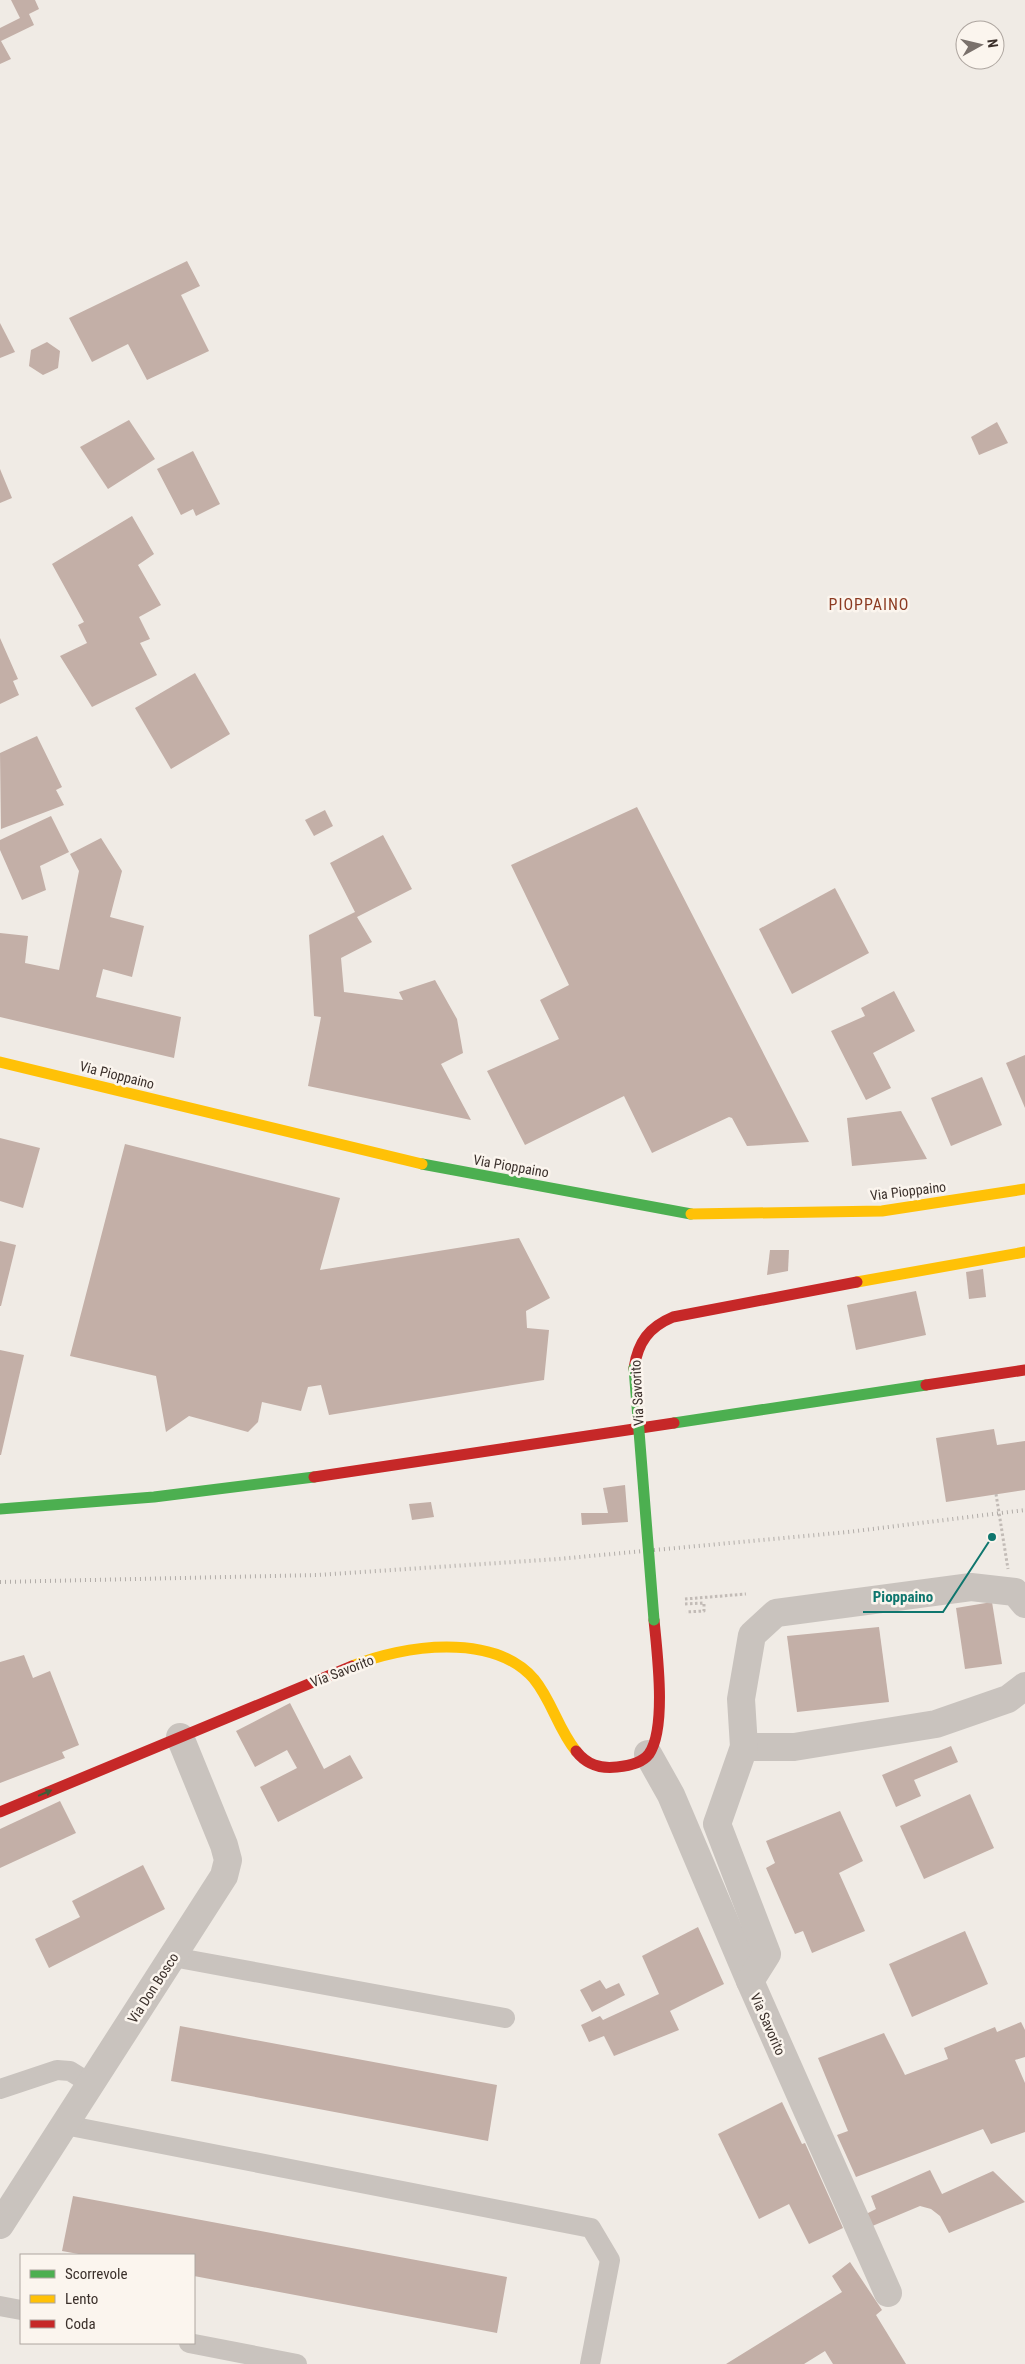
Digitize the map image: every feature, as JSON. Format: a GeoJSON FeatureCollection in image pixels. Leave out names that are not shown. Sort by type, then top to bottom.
{"type":"FeatureCollection","features":[{"type":"Feature","properties":{"kind":"main road","name":"Via Pioppaino"},"geometry":{"type":"LineString","coordinates":[[0,1062],[446,1170],[688,1214],[882,1211],[1025,1189]]}},
{"type":"Feature","properties":{"kind":"main road","name":"Via Savorito"},"geometry":{"type":"LineString","coordinates":[[0,1812],[366,1660],[430,1646],[463,1648],[497,1656],[524,1670],[544,1691],[572,1748],[589,1764],[611,1769],[633,1764],[648,1754],[656,1737],[659,1714],[654,1620],[634,1368],[635,1352],[645,1334],[662,1320],[684,1313],[1025,1252]]}},
{"type":"Feature","properties":{"kind":"main road"},"geometry":{"type":"LineString","coordinates":[[0,1508],[154,1497],[334,1474],[1025,1370]]}},
{"type":"Feature","properties":{"kind":"street"},"geometry":{"type":"LineString","coordinates":[[750,1981],[768,1954],[717,1824],[744,1747],[741,1699],[752,1635],[776,1614],[971,1587],[1015,1592],[1025,1604]]}},
{"type":"Feature","properties":{"kind":"street"},"geometry":{"type":"LineString","coordinates":[[744,1747],[794,1747],[936,1724],[1008,1698],[1025,1686]]}},
{"type":"Feature","properties":{"kind":"street","name":"Via Don Bosco"},"geometry":{"type":"LineString","coordinates":[[0,2225],[224,1876],[228,1860],[224,1844],[180,1737]]}},
{"type":"Feature","properties":{"kind":"street","name":"Via Savorito"},"geometry":{"type":"LineString","coordinates":[[648,1754],[671,1795],[750,1981],[888,2293]]}},
{"type":"Feature","properties":{"kind":"lane"},"geometry":{"type":"LineString","coordinates":[[173,1957],[505,2018]]}},
{"type":"Feature","properties":{"kind":"lane"},"geometry":{"type":"LineString","coordinates":[[0,2089],[57,2070],[70,2071],[91,2084]]}},
{"type":"Feature","properties":{"kind":"lane"},"geometry":{"type":"LineString","coordinates":[[65,2125],[592,2228],[610,2260],[590,2364]]}},
{"type":"Feature","properties":{"kind":"lane"},"geometry":{"type":"LineString","coordinates":[[0,2306],[20,2310]]}},
{"type":"Feature","properties":{"kind":"lane"},"geometry":{"type":"LineString","coordinates":[[194,2344],[297,2364]]}},
{"type":"Feature","properties":{"kind":"path"},"geometry":{"type":"LineString","coordinates":[[996,1494],[1008,1569]]}},
{"type":"Feature","properties":{"kind":"building"},"geometry":{"type":"Polygon","coordinates":[[[11,0],[35,0],[39,9],[29,14],[34,25],[1,41],[11,59],[0,64],[0,28],[20,18],[11,0]]]}},
{"type":"Feature","properties":{"kind":"building"},"geometry":{"type":"Polygon","coordinates":[[[187,261],[200,286],[181,295],[209,351],[147,380],[128,344],[92,362],[69,318],[187,261]]]}},
{"type":"Feature","properties":{"kind":"building"},"geometry":{"type":"Polygon","coordinates":[[[0,323],[15,352],[0,358],[0,323]]]}},
{"type":"Feature","properties":{"kind":"building"},"geometry":{"type":"Polygon","coordinates":[[[47,342],[60,351],[58,368],[43,375],[29,366],[31,350],[47,342]]]}},
{"type":"Feature","properties":{"kind":"building"},"geometry":{"type":"Polygon","coordinates":[[[129,420],[155,459],[108,489],[80,447],[129,420]]]}},
{"type":"Feature","properties":{"kind":"building"},"geometry":{"type":"Polygon","coordinates":[[[997,422],[1008,443],[979,455],[971,437],[997,422]]]}},
{"type":"Feature","properties":{"kind":"building"},"geometry":{"type":"Polygon","coordinates":[[[193,451],[220,504],[196,516],[193,509],[181,515],[157,469],[193,451]]]}},
{"type":"Feature","properties":{"kind":"building"},"geometry":{"type":"Polygon","coordinates":[[[0,469],[12,498],[0,503],[0,469]]]}},
{"type":"Feature","properties":{"kind":"building"},"geometry":{"type":"Polygon","coordinates":[[[132,516],[154,554],[138,565],[161,605],[139,617],[150,639],[140,643],[157,675],[92,707],[60,656],[87,643],[78,625],[84,622],[52,564],[132,516]]]}},
{"type":"Feature","properties":{"kind":"building"},"geometry":{"type":"Polygon","coordinates":[[[0,638],[18,679],[13,681],[19,695],[0,704],[0,638]]]}},
{"type":"Feature","properties":{"kind":"building"},"geometry":{"type":"Polygon","coordinates":[[[195,673],[230,734],[171,769],[135,708],[195,673]]]}},
{"type":"Feature","properties":{"kind":"building"},"geometry":{"type":"Polygon","coordinates":[[[37,736],[62,787],[56,790],[64,805],[1,829],[0,753],[37,736]]]}},
{"type":"Feature","properties":{"kind":"building"},"geometry":{"type":"Polygon","coordinates":[[[637,807],[809,1142],[747,1146],[732,1118],[729,1117],[652,1153],[624,1096],[525,1145],[487,1071],[559,1039],[540,1000],[569,985],[511,865],[637,807]]]}},
{"type":"Feature","properties":{"kind":"building"},"geometry":{"type":"Polygon","coordinates":[[[325,810],[333,826],[314,836],[305,820],[325,810]]]}},
{"type":"Feature","properties":{"kind":"building"},"geometry":{"type":"Polygon","coordinates":[[[51,816],[69,852],[40,866],[46,890],[22,900],[0,850],[0,840],[51,816]]]}},
{"type":"Feature","properties":{"kind":"building"},"geometry":{"type":"Polygon","coordinates":[[[383,835],[412,889],[357,917],[372,942],[341,958],[344,992],[403,1000],[399,992],[435,980],[457,1019],[463,1053],[441,1064],[471,1120],[308,1086],[321,1017],[314,1016],[309,935],[355,912],[330,863],[383,835]]]}},
{"type":"Feature","properties":{"kind":"building"},"geometry":{"type":"Polygon","coordinates":[[[101,838],[122,871],[110,917],[144,926],[132,977],[103,969],[96,997],[181,1017],[174,1058],[0,1017],[0,933],[28,936],[25,963],[59,970],[79,871],[70,854],[101,838]]]}},
{"type":"Feature","properties":{"kind":"building"},"geometry":{"type":"Polygon","coordinates":[[[835,888],[869,953],[792,994],[759,929],[835,888]]]}},
{"type":"Feature","properties":{"kind":"building"},"geometry":{"type":"Polygon","coordinates":[[[894,991],[915,1031],[873,1053],[891,1088],[866,1100],[831,1031],[865,1016],[861,1008],[894,991]]]}},
{"type":"Feature","properties":{"kind":"building"},"geometry":{"type":"Polygon","coordinates":[[[1025,1055],[1025,1108],[1006,1063],[1025,1055]]]}},
{"type":"Feature","properties":{"kind":"building"},"geometry":{"type":"Polygon","coordinates":[[[982,1077],[1002,1125],[951,1146],[931,1098],[982,1077]]]}},
{"type":"Feature","properties":{"kind":"building"},"geometry":{"type":"Polygon","coordinates":[[[901,1111],[927,1159],[852,1166],[847,1118],[901,1111]]]}},
{"type":"Feature","properties":{"kind":"building"},"geometry":{"type":"Polygon","coordinates":[[[0,1138],[40,1148],[23,1208],[0,1201],[0,1138]]]}},
{"type":"Feature","properties":{"kind":"building"},"geometry":{"type":"Polygon","coordinates":[[[125,1144],[340,1198],[320,1270],[519,1238],[550,1298],[526,1311],[527,1328],[549,1330],[544,1380],[329,1415],[321,1385],[308,1387],[301,1411],[262,1402],[258,1422],[248,1432],[189,1416],[166,1432],[156,1376],[70,1356],[125,1144]]]}},
{"type":"Feature","properties":{"kind":"building"},"geometry":{"type":"Polygon","coordinates":[[[0,1241],[16,1245],[1,1306],[0,1306],[0,1241]]]}},
{"type":"Feature","properties":{"kind":"building"},"geometry":{"type":"Polygon","coordinates":[[[770,1250],[789,1250],[788,1271],[767,1275],[770,1250]]]}},
{"type":"Feature","properties":{"kind":"building"},"geometry":{"type":"Polygon","coordinates":[[[983,1269],[986,1297],[969,1299],[966,1272],[983,1269]]]}},
{"type":"Feature","properties":{"kind":"building"},"geometry":{"type":"Polygon","coordinates":[[[916,1291],[926,1335],[856,1350],[847,1305],[916,1291]]]}},
{"type":"Feature","properties":{"kind":"building"},"geometry":{"type":"Polygon","coordinates":[[[0,1350],[24,1355],[1,1455],[0,1455],[0,1350]]]}},
{"type":"Feature","properties":{"kind":"building"},"geometry":{"type":"Polygon","coordinates":[[[994,1429],[997,1445],[1025,1441],[1025,1490],[946,1502],[936,1438],[994,1429]]]}},
{"type":"Feature","properties":{"kind":"building"},"geometry":{"type":"Polygon","coordinates":[[[625,1485],[628,1522],[582,1525],[581,1513],[608,1513],[603,1488],[625,1485]]]}},
{"type":"Feature","properties":{"kind":"building"},"geometry":{"type":"Polygon","coordinates":[[[431,1502],[434,1517],[412,1520],[409,1504],[431,1502]]]}},
{"type":"Feature","properties":{"kind":"building"},"geometry":{"type":"Polygon","coordinates":[[[992,1602],[1002,1664],[965,1669],[956,1608],[992,1602]]]}},
{"type":"Feature","properties":{"kind":"building"},"geometry":{"type":"Polygon","coordinates":[[[879,1627],[889,1702],[797,1712],[787,1636],[879,1627]]]}},
{"type":"Feature","properties":{"kind":"building"},"geometry":{"type":"Polygon","coordinates":[[[24,1655],[33,1678],[50,1671],[79,1745],[62,1752],[65,1758],[0,1783],[0,1662],[24,1655]]]}},
{"type":"Feature","properties":{"kind":"building"},"geometry":{"type":"Polygon","coordinates":[[[290,1703],[324,1769],[350,1755],[363,1778],[278,1822],[260,1787],[297,1768],[287,1750],[255,1767],[236,1731],[290,1703]]]}},
{"type":"Feature","properties":{"kind":"building"},"geometry":{"type":"Polygon","coordinates":[[[951,1746],[958,1762],[914,1780],[921,1796],[896,1807],[882,1775],[951,1746]]]}},
{"type":"Feature","properties":{"kind":"building"},"geometry":{"type":"Polygon","coordinates":[[[970,1794],[994,1848],[924,1879],[900,1826],[970,1794]]]}},
{"type":"Feature","properties":{"kind":"building"},"geometry":{"type":"Polygon","coordinates":[[[60,1801],[76,1833],[0,1868],[0,1829],[60,1801]]]}},
{"type":"Feature","properties":{"kind":"building"},"geometry":{"type":"Polygon","coordinates":[[[840,1811],[863,1861],[839,1873],[865,1931],[812,1953],[803,1931],[795,1934],[766,1868],[775,1863],[766,1841],[840,1811]]]}},
{"type":"Feature","properties":{"kind":"building"},"geometry":{"type":"Polygon","coordinates":[[[143,1865],[165,1909],[49,1968],[35,1939],[80,1917],[72,1901],[143,1865]]]}},
{"type":"Feature","properties":{"kind":"building"},"geometry":{"type":"Polygon","coordinates":[[[698,1927],[724,1984],[670,2011],[679,2030],[614,2056],[604,2036],[589,2042],[581,2025],[600,2016],[603,2020],[659,1994],[642,1956],[698,1927]]]}},
{"type":"Feature","properties":{"kind":"building"},"geometry":{"type":"Polygon","coordinates":[[[965,1931],[988,1984],[912,2017],[889,1964],[965,1931]]]}},
{"type":"Feature","properties":{"kind":"building"},"geometry":{"type":"Polygon","coordinates":[[[600,1980],[606,1989],[619,1983],[625,1995],[592,2012],[580,1990],[600,1980]]]}},
{"type":"Feature","properties":{"kind":"building"},"geometry":{"type":"Polygon","coordinates":[[[1021,2022],[1025,2030],[1025,2057],[1015,2060],[1025,2083],[1025,2132],[991,2144],[983,2129],[856,2177],[837,2135],[848,2131],[818,2058],[884,2033],[905,2075],[948,2059],[944,2048],[995,2027],[997,2032],[1021,2022]]]}},
{"type":"Feature","properties":{"kind":"building"},"geometry":{"type":"Polygon","coordinates":[[[180,2026],[497,2085],[488,2141],[171,2081],[180,2026]]]}},
{"type":"Feature","properties":{"kind":"building"},"geometry":{"type":"Polygon","coordinates":[[[782,2102],[802,2144],[805,2143],[843,2228],[809,2244],[789,2204],[759,2219],[718,2134],[782,2102]]]}},
{"type":"Feature","properties":{"kind":"building"},"geometry":{"type":"Polygon","coordinates":[[[930,2170],[942,2194],[993,2171],[1025,2202],[949,2233],[940,2216],[931,2209],[920,2206],[870,2227],[864,2215],[876,2209],[871,2196],[930,2170]]]}},
{"type":"Feature","properties":{"kind":"building"},"geometry":{"type":"Polygon","coordinates":[[[73,2196],[507,2277],[497,2333],[195,2276],[195,2254],[78,2254],[62,2251],[73,2196]]]}},
{"type":"Feature","properties":{"kind":"building"},"geometry":{"type":"Polygon","coordinates":[[[850,2262],[882,2310],[876,2315],[906,2364],[833,2364],[825,2351],[804,2364],[726,2364],[842,2292],[832,2276],[850,2262]]]}},
{"type":"Feature","properties":{"kind":"railway"},"geometry":{"type":"LineString","coordinates":[[0,1582],[317,1575],[558,1559],[848,1532],[1025,1510]]}},
{"type":"Feature","properties":{"kind":"traffic: fast"},"geometry":{"type":"LineString","coordinates":[[422,1164],[691,1214]]}},
{"type":"Feature","properties":{"kind":"traffic: fast"},"geometry":{"type":"LineString","coordinates":[[634,1368],[654,1620]]}},
{"type":"Feature","properties":{"kind":"traffic: fast"},"geometry":{"type":"LineString","coordinates":[[674,1423],[926,1385]]}},
{"type":"Feature","properties":{"kind":"traffic: fast"},"geometry":{"type":"LineString","coordinates":[[0,1509],[154,1497],[314,1477]]}},
{"type":"Feature","properties":{"kind":"traffic: slow"},"geometry":{"type":"LineString","coordinates":[[0,1062],[422,1164]]}},
{"type":"Feature","properties":{"kind":"traffic: slow"},"geometry":{"type":"LineString","coordinates":[[691,1214],[882,1211],[1025,1189]]}},
{"type":"Feature","properties":{"kind":"traffic: slow"},"geometry":{"type":"LineString","coordinates":[[857,1282],[1025,1252]]}},
{"type":"Feature","properties":{"kind":"traffic: slow"},"geometry":{"type":"LineString","coordinates":[[352,1666],[421,1648],[447,1647],[472,1649],[495,1654],[516,1664],[534,1679],[546,1696],[564,1734],[576,1751]]}},
{"type":"Feature","properties":{"kind":"traffic: jam"},"geometry":{"type":"LineString","coordinates":[[634,1368],[638,1350],[646,1336],[657,1326],[673,1317],[857,1282]]}},
{"type":"Feature","properties":{"kind":"traffic: jam"},"geometry":{"type":"LineString","coordinates":[[926,1385],[1025,1370]]}},
{"type":"Feature","properties":{"kind":"traffic: jam"},"geometry":{"type":"LineString","coordinates":[[314,1477],[674,1423]]}},
{"type":"Feature","properties":{"kind":"traffic: jam"},"geometry":{"type":"LineString","coordinates":[[576,1751],[589,1763],[599,1767],[621,1767],[634,1764],[643,1760],[649,1754],[655,1742],[659,1709],[654,1620]]}},
{"type":"Feature","properties":{"kind":"traffic: jam"},"geometry":{"type":"LineString","coordinates":[[0,1812],[352,1666]]}},
{"type":"Feature","properties":{"kind":"place","name":"Pioppaino"},"geometry":{"type":"Point","coordinates":[992,1537]}},
{"type":"Feature","properties":{"kind":"district","name":"PIOPPAINO"},"geometry":{"type":"Point","coordinates":[869,604]}}]}
